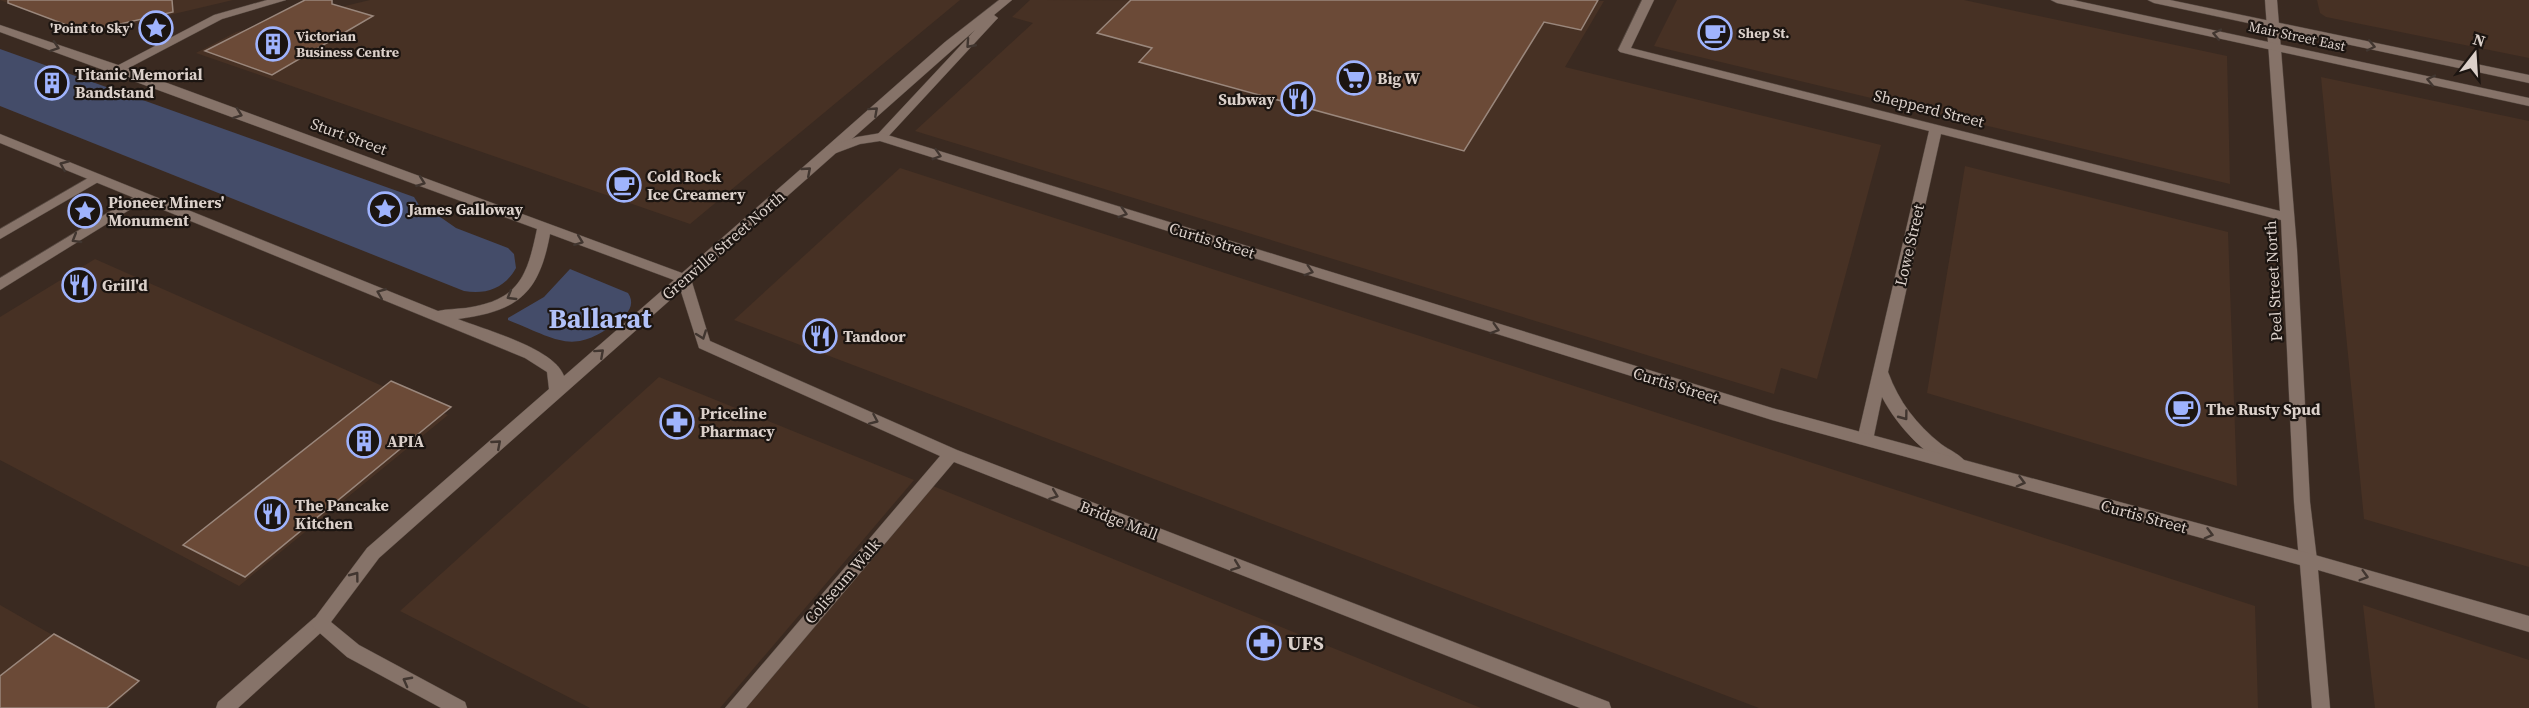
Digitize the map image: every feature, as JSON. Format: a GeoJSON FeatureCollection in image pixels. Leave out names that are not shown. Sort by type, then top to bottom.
{"type":"FeatureCollection","features":[{"type":"Feature","properties":{"kind":"street"},"geometry":{"type":"LineString","coordinates":[[117,69],[218,17],[280,0]]}},
{"type":"Feature","properties":{"kind":"street","name":"Grenville Street North"},"geometry":{"type":"LineString","coordinates":[[881,138],[965,50],[1007,0]]}},
{"type":"Feature","properties":{"kind":"street","name":"Grenville Street North"},"geometry":{"type":"LineString","coordinates":[[225,708],[320,623],[373,553],[557,393],[949,44],[1007,0]]}},
{"type":"Feature","properties":{"kind":"street","name":"Mair Street East"},"geometry":{"type":"LineString","coordinates":[[2057,0],[2529,102]]}},
{"type":"Feature","properties":{"kind":"street","name":"Mair Street East"},"geometry":{"type":"LineString","coordinates":[[2154,0],[2529,80]]}},
{"type":"Feature","properties":{"kind":"street","name":"Peel Street North"},"geometry":{"type":"LineString","coordinates":[[2271,0],[2288,217],[2302,502],[2320,708]]}},
{"type":"Feature","properties":{"kind":"street","name":"Shepperd Street"},"geometry":{"type":"LineString","coordinates":[[1643,1],[1624,50],[2288,217]]}},
{"type":"Feature","properties":{"kind":"street","name":"Sturt Street"},"geometry":{"type":"LineString","coordinates":[[0,28],[117,69],[684,279]]}},
{"type":"Feature","properties":{"kind":"street","name":"Lowe Street"},"geometry":{"type":"LineString","coordinates":[[1865,440],[1936,127]]}},
{"type":"Feature","properties":{"kind":"street"},"geometry":{"type":"LineString","coordinates":[[0,138],[530,354],[550,364],[558,377],[557,393]]}},
{"type":"Feature","properties":{"kind":"street","name":"Curtis Street"},"geometry":{"type":"LineString","coordinates":[[831,150],[853,140],[881,138],[1760,411],[2308,560],[2529,624]]}},
{"type":"Feature","properties":{"kind":"street"},"geometry":{"type":"LineString","coordinates":[[0,235],[95,178]]}},
{"type":"Feature","properties":{"kind":"street"},"geometry":{"type":"LineString","coordinates":[[0,285],[142,196]]}},
{"type":"Feature","properties":{"kind":"street"},"geometry":{"type":"LineString","coordinates":[[435,315],[459,314],[487,308],[520,290],[533,273],[544,228]]}},
{"type":"Feature","properties":{"kind":"street","name":"Bridge Mall"},"geometry":{"type":"LineString","coordinates":[[684,279],[704,344],[951,454],[1602,708]]}},
{"type":"Feature","properties":{"kind":"street","name":"Lowe Street"},"geometry":{"type":"LineString","coordinates":[[1881,364],[1886,389],[1912,426],[1934,448],[1964,467]]}},
{"type":"Feature","properties":{"kind":"street","name":"Coliseum Walk"},"geometry":{"type":"LineString","coordinates":[[734,708],[951,454]]}},
{"type":"Feature","properties":{"kind":"street"},"geometry":{"type":"LineString","coordinates":[[320,623],[353,651],[458,708]]}},
{"type":"Feature","properties":{"kind":"shaded area"},"geometry":{"type":"Polygon","coordinates":[[[0,0],[233,0],[89,34],[0,0]]]}},
{"type":"Feature","properties":{"kind":"shaded area"},"geometry":{"type":"Polygon","coordinates":[[[370,0],[960,0],[690,224],[196,53],[236,32],[370,0]]]}},
{"type":"Feature","properties":{"kind":"shaded area"},"geometry":{"type":"Polygon","coordinates":[[[1030,0],[1604,1],[1565,67],[1881,145],[1817,379],[1781,368],[1774,394],[915,131],[1033,23],[1012,17],[1030,0]]]}},
{"type":"Feature","properties":{"kind":"shaded area"},"geometry":{"type":"Polygon","coordinates":[[[1677,0],[1964,0],[2227,56],[2230,184],[1654,46],[1677,0]]]}},
{"type":"Feature","properties":{"kind":"shaded area"},"geometry":{"type":"Polygon","coordinates":[[[2317,0],[2529,0],[2529,58],[2326,17],[2320,13],[2317,0]]]}},
{"type":"Feature","properties":{"kind":"shaded area"},"geometry":{"type":"Polygon","coordinates":[[[0,49],[414,197],[419,205],[409,216],[426,207],[456,228],[508,248],[514,254],[516,268],[501,285],[487,291],[464,291],[0,106],[0,49]]]}},
{"type":"Feature","properties":{"kind":"shaded area"},"geometry":{"type":"Polygon","coordinates":[[[2321,77],[2529,121],[2529,567],[2364,519],[2321,77]]]}},
{"type":"Feature","properties":{"kind":"shaded area"},"geometry":{"type":"Polygon","coordinates":[[[1965,166],[2228,232],[2237,486],[1927,393],[1965,166]]]}},
{"type":"Feature","properties":{"kind":"shaded area"},"geometry":{"type":"Polygon","coordinates":[[[900,168],[2255,606],[2258,708],[1759,708],[734,320],[900,168]]]}},
{"type":"Feature","properties":{"kind":"shaded area"},"geometry":{"type":"Polygon","coordinates":[[[95,259],[448,415],[239,586],[0,460],[0,317],[95,259]]]}},
{"type":"Feature","properties":{"kind":"shaded area"},"geometry":{"type":"Polygon","coordinates":[[[570,269],[628,293],[631,306],[628,312],[606,329],[579,341],[555,339],[508,320],[544,297],[570,269]]]}},
{"type":"Feature","properties":{"kind":"shaded area"},"geometry":{"type":"Polygon","coordinates":[[[659,377],[914,480],[720,708],[590,708],[400,611],[659,377]]]}},
{"type":"Feature","properties":{"kind":"shaded area"},"geometry":{"type":"Polygon","coordinates":[[[933,486],[1481,708],[746,708],[933,486]]]}},
{"type":"Feature","properties":{"kind":"shaded area"},"geometry":{"type":"Polygon","coordinates":[[[0,605],[138,684],[110,708],[0,708],[0,605]]]}},
{"type":"Feature","properties":{"kind":"shaded area"},"geometry":{"type":"Polygon","coordinates":[[[2363,605],[2529,660],[2529,708],[2375,708],[2363,605]]]}},
{"type":"Feature","properties":{"kind":"building"},"geometry":{"type":"Polygon","coordinates":[[[8,0],[172,0],[173,12],[85,32],[8,3],[8,0]]]}},
{"type":"Feature","properties":{"kind":"building","name":"Victorian Business Centre"},"geometry":{"type":"Polygon","coordinates":[[[305,0],[332,0],[332,4],[373,16],[272,75],[205,51],[305,0]]]}},
{"type":"Feature","properties":{"kind":"building","name":"Big W"},"geometry":{"type":"Polygon","coordinates":[[[1131,0],[1598,0],[1581,30],[1544,22],[1464,151],[1139,62],[1152,48],[1097,33],[1131,0]]]}},
{"type":"Feature","properties":{"kind":"building"},"geometry":{"type":"Polygon","coordinates":[[[391,381],[451,407],[245,577],[183,545],[391,381]]]}},
{"type":"Feature","properties":{"kind":"building"},"geometry":{"type":"Polygon","coordinates":[[[54,634],[139,681],[107,708],[0,708],[0,676],[54,634]]]}},
{"type":"Feature","properties":{"kind":"place","name":"'Point to Sky'"},"geometry":{"type":"Point","coordinates":[156,28]}},
{"type":"Feature","properties":{"kind":"place","name":"Shep St."},"geometry":{"type":"Point","coordinates":[1715,33]}},
{"type":"Feature","properties":{"kind":"place","name":"Victorian Business Centre"},"geometry":{"type":"Point","coordinates":[273,44]}},
{"type":"Feature","properties":{"kind":"place","name":"Big W"},"geometry":{"type":"Point","coordinates":[1354,78]}},
{"type":"Feature","properties":{"kind":"place","name":"Titanic Memorial Bandstand"},"geometry":{"type":"Point","coordinates":[52,83]}},
{"type":"Feature","properties":{"kind":"place","name":"Subway"},"geometry":{"type":"Point","coordinates":[1298,99]}},
{"type":"Feature","properties":{"kind":"place","name":"Cold Rock Ice Creamery"},"geometry":{"type":"Point","coordinates":[624,185]}},
{"type":"Feature","properties":{"kind":"place","name":"James Galloway"},"geometry":{"type":"Point","coordinates":[385,209]}},
{"type":"Feature","properties":{"kind":"place","name":"Pioneer Miners' Monument"},"geometry":{"type":"Point","coordinates":[85,211]}},
{"type":"Feature","properties":{"kind":"place","name":"Grill'd"},"geometry":{"type":"Point","coordinates":[79,285]}},
{"type":"Feature","properties":{"kind":"place","name":"Tandoor"},"geometry":{"type":"Point","coordinates":[820,336]}},
{"type":"Feature","properties":{"kind":"place","name":"The Rusty Spud"},"geometry":{"type":"Point","coordinates":[2183,409]}},
{"type":"Feature","properties":{"kind":"place","name":"Priceline Pharmacy"},"geometry":{"type":"Point","coordinates":[677,422]}},
{"type":"Feature","properties":{"kind":"place","name":"APIA"},"geometry":{"type":"Point","coordinates":[364,441]}},
{"type":"Feature","properties":{"kind":"place","name":"The Pancake Kitchen"},"geometry":{"type":"Point","coordinates":[272,514]}},
{"type":"Feature","properties":{"kind":"place","name":"UFS"},"geometry":{"type":"Point","coordinates":[1264,643]}},
{"type":"Feature","properties":{"kind":"district","name":"Ballarat"},"geometry":{"type":"Point","coordinates":[600,318]}}]}
